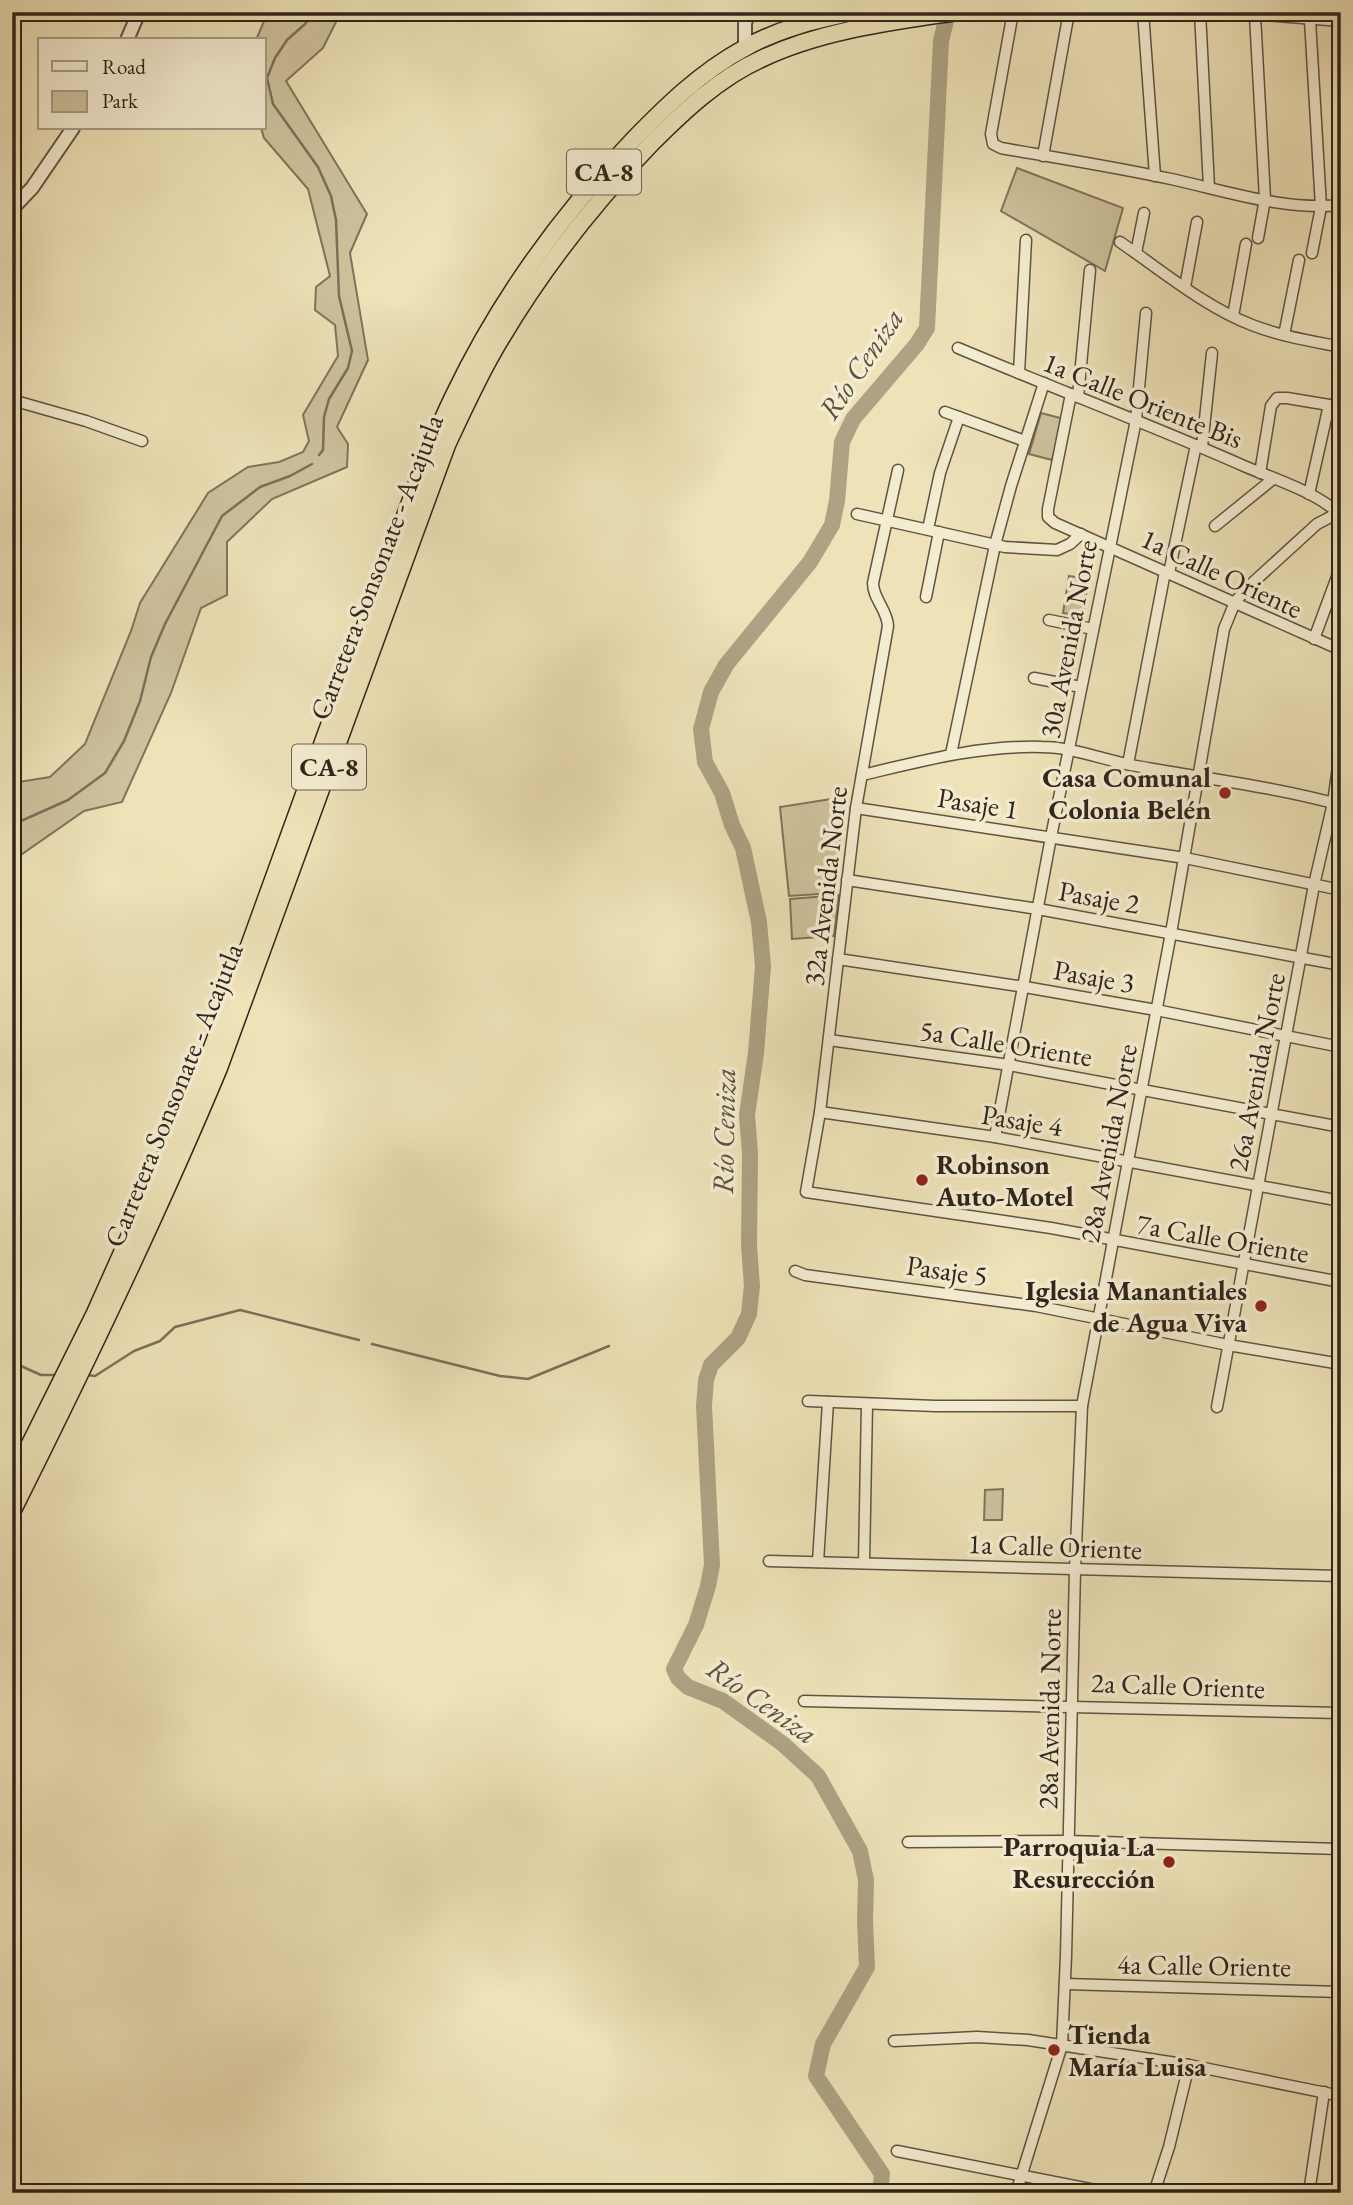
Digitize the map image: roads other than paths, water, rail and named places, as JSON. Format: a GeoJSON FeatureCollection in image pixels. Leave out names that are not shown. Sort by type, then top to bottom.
{"type":"FeatureCollection","features":[{"type":"Feature","properties":{"kind":"highway","name":"CA-8"},"geometry":{"type":"LineString","coordinates":[[12,1480],[95,1313],[205,1067],[427,456],[453,397],[493,324],[572,210],[619,155],[695,82],[745,47],[787,30],[854,12]]}},
{"type":"Feature","properties":{"kind":"highway","name":"Carretera Sonsonate - Acajutla"},"geometry":{"type":"LineString","coordinates":[[12,1512],[141,1248],[205,1102],[447,445],[491,356],[543,272],[587,214],[662,133],[707,93],[746,66],[827,35],[957,12]]}},
{"type":"Feature","properties":{"kind":"street"},"geometry":{"type":"LineString","coordinates":[[128,38],[139,12]]}},
{"type":"Feature","properties":{"kind":"street"},"geometry":{"type":"LineString","coordinates":[[745,47],[749,12]]}},
{"type":"Feature","properties":{"kind":"street"},"geometry":{"type":"LineString","coordinates":[[1013,12],[990,134],[993,144],[1001,148],[1265,199],[1321,207],[1341,205]]}},
{"type":"Feature","properties":{"kind":"street"},"geometry":{"type":"LineString","coordinates":[[1044,156],[1069,12]]}},
{"type":"Feature","properties":{"kind":"street"},"geometry":{"type":"LineString","coordinates":[[1143,12],[1155,176]]}},
{"type":"Feature","properties":{"kind":"street"},"geometry":{"type":"LineString","coordinates":[[1200,12],[1209,187]]}},
{"type":"Feature","properties":{"kind":"street"},"geometry":{"type":"LineString","coordinates":[[1223,12],[1341,21]]}},
{"type":"Feature","properties":{"kind":"street"},"geometry":{"type":"LineString","coordinates":[[1255,15],[1265,199],[1258,238]]}},
{"type":"Feature","properties":{"kind":"street"},"geometry":{"type":"LineString","coordinates":[[1310,20],[1321,207],[1312,253]]}},
{"type":"Feature","properties":{"kind":"street"},"geometry":{"type":"LineString","coordinates":[[12,209],[32,188],[72,130]]}},
{"type":"Feature","properties":{"kind":"street"},"geometry":{"type":"LineString","coordinates":[[1136,253],[1144,213]]}},
{"type":"Feature","properties":{"kind":"street"},"geometry":{"type":"LineString","coordinates":[[1185,287],[1197,222]]}},
{"type":"Feature","properties":{"kind":"street"},"geometry":{"type":"LineString","coordinates":[[1019,373],[1026,240]]}},
{"type":"Feature","properties":{"kind":"street"},"geometry":{"type":"LineString","coordinates":[[1120,242],[1233,316],[1284,335],[1340,344]]}},
{"type":"Feature","properties":{"kind":"street"},"geometry":{"type":"LineString","coordinates":[[1233,316],[1246,244]]}},
{"type":"Feature","properties":{"kind":"street"},"geometry":{"type":"LineString","coordinates":[[1284,335],[1299,260]]}},
{"type":"Feature","properties":{"kind":"street"},"geometry":{"type":"LineString","coordinates":[[1075,395],[1090,270]]}},
{"type":"Feature","properties":{"kind":"street","name":"30a Avenida Norte"},"geometry":{"type":"LineString","coordinates":[[995,1138],[1051,838],[1136,420],[1146,313]]}},
{"type":"Feature","properties":{"kind":"street","name":"1a Calle Oriente Bis"},"geometry":{"type":"LineString","coordinates":[[958,348],[1199,446],[1309,494],[1339,513]]}},
{"type":"Feature","properties":{"kind":"street"},"geometry":{"type":"LineString","coordinates":[[1128,764],[1167,573],[1199,446],[1212,353]]}},
{"type":"Feature","properties":{"kind":"street"},"geometry":{"type":"LineString","coordinates":[[950,754],[995,545],[1044,383]]}},
{"type":"Feature","properties":{"kind":"street","name":"1a Calle Oriente"},"geometry":{"type":"LineString","coordinates":[[1075,395],[1048,517],[1055,523],[1341,650]]}},
{"type":"Feature","properties":{"kind":"street"},"geometry":{"type":"LineString","coordinates":[[1260,473],[1271,406],[1276,398],[1341,407]]}},
{"type":"Feature","properties":{"kind":"street"},"geometry":{"type":"LineString","coordinates":[[12,400],[86,421],[142,441]]}},
{"type":"Feature","properties":{"kind":"street"},"geometry":{"type":"LineString","coordinates":[[1309,494],[1329,405]]}},
{"type":"Feature","properties":{"kind":"street"},"geometry":{"type":"LineString","coordinates":[[945,412],[1025,441]]}},
{"type":"Feature","properties":{"kind":"street"},"geometry":{"type":"LineString","coordinates":[[926,597],[940,473],[959,417]]}},
{"type":"Feature","properties":{"kind":"street"},"geometry":{"type":"LineString","coordinates":[[886,520],[898,470]]}},
{"type":"Feature","properties":{"kind":"street"},"geometry":{"type":"LineString","coordinates":[[1215,526],[1273,479]]}},
{"type":"Feature","properties":{"kind":"street","name":"28a Avenida Norte"},"geometry":{"type":"LineString","coordinates":[[1016,2193],[1062,2045],[1082,1406],[1185,858],[1224,629],[1235,602],[1317,524],[1339,513]]}},
{"type":"Feature","properties":{"kind":"street"},"geometry":{"type":"LineString","coordinates":[[857,514],[995,545],[1058,550],[1081,534]]}},
{"type":"Feature","properties":{"kind":"street","name":"32a Avenida Norte"},"geometry":{"type":"LineString","coordinates":[[806,1192],[820,1112],[856,808],[888,626],[885,610],[873,591],[886,520]]}},
{"type":"Feature","properties":{"kind":"street"},"geometry":{"type":"LineString","coordinates":[[1314,639],[1341,566]]}},
{"type":"Feature","properties":{"kind":"street"},"geometry":{"type":"LineString","coordinates":[[1049,620],[1093,629]]}},
{"type":"Feature","properties":{"kind":"street"},"geometry":{"type":"LineString","coordinates":[[1034,678],[1082,687]]}},
{"type":"Feature","properties":{"kind":"street","name":"26a Avenida Norte"},"geometry":{"type":"LineString","coordinates":[[1217,1407],[1314,885],[1337,804],[1341,745]]}},
{"type":"Feature","properties":{"kind":"street"},"geometry":{"type":"LineString","coordinates":[[862,775],[950,754],[1031,747],[1069,750],[1128,764],[1268,787],[1337,804]]}},
{"type":"Feature","properties":{"kind":"street","name":"Pasaje 1"},"geometry":{"type":"LineString","coordinates":[[856,808],[1185,858],[1341,890]]}},
{"type":"Feature","properties":{"kind":"street","name":"Pasaje 2"},"geometry":{"type":"LineString","coordinates":[[847,880],[1038,909],[1341,965]]}},
{"type":"Feature","properties":{"kind":"street","name":"Pasaje 3"},"geometry":{"type":"LineString","coordinates":[[838,959],[1025,987],[1341,1047]]}},
{"type":"Feature","properties":{"kind":"street","name":"5a Calle Oriente"},"geometry":{"type":"LineString","coordinates":[[829,1040],[1009,1065],[1341,1127]]}},
{"type":"Feature","properties":{"kind":"street","name":"Pasaje 4"},"geometry":{"type":"LineString","coordinates":[[820,1112],[995,1138],[1341,1200]]}},
{"type":"Feature","properties":{"kind":"street","name":"7a Calle Oriente"},"geometry":{"type":"LineString","coordinates":[[806,1192],[1051,1228],[1243,1266],[1341,1282]]}},
{"type":"Feature","properties":{"kind":"street","name":"Pasaje 5"},"geometry":{"type":"LineString","coordinates":[[795,1271],[805,1275],[1036,1306],[1228,1345],[1341,1364]]}},
{"type":"Feature","properties":{"kind":"street"},"geometry":{"type":"LineString","coordinates":[[808,1401],[1082,1406]]}},
{"type":"Feature","properties":{"kind":"street"},"geometry":{"type":"LineString","coordinates":[[818,1562],[828,1402]]}},
{"type":"Feature","properties":{"kind":"street"},"geometry":{"type":"LineString","coordinates":[[864,1563],[867,1404]]}},
{"type":"Feature","properties":{"kind":"street","name":"1a Calle Oriente"},"geometry":{"type":"LineString","coordinates":[[769,1561],[1341,1576]]}},
{"type":"Feature","properties":{"kind":"street","name":"2a Calle Oriente"},"geometry":{"type":"LineString","coordinates":[[804,1701],[1341,1713]]}},
{"type":"Feature","properties":{"kind":"street"},"geometry":{"type":"LineString","coordinates":[[908,1842],[1068,1842],[1341,1849]]}},
{"type":"Feature","properties":{"kind":"street","name":"4a Calle Oriente"},"geometry":{"type":"LineString","coordinates":[[1065,1984],[1341,1992]]}},
{"type":"Feature","properties":{"kind":"street"},"geometry":{"type":"LineString","coordinates":[[894,2041],[977,2038],[1028,2040],[1189,2065],[1341,2096]]}},
{"type":"Feature","properties":{"kind":"street"},"geometry":{"type":"LineString","coordinates":[[1154,2193],[1189,2065]]}},
{"type":"Feature","properties":{"kind":"street"},"geometry":{"type":"LineString","coordinates":[[1309,2193],[1324,2092]]}},
{"type":"Feature","properties":{"kind":"street"},"geometry":{"type":"LineString","coordinates":[[897,2151],[1110,2193]]}},
{"type":"Feature","properties":{"kind":"waterway"},"geometry":{"type":"LineString","coordinates":[[315,12],[287,40],[275,58],[267,78],[273,104],[318,167],[331,196],[336,220],[339,296],[352,351],[348,368],[329,399],[324,417],[323,450],[319,455]]}},
{"type":"Feature","properties":{"kind":"waterway","name":"Río Ceniza"},"geometry":{"type":"LineString","coordinates":[[880,2193],[882,2174],[816,2076],[823,2044],[867,1967],[866,1880],[860,1851],[818,1776],[783,1744],[723,1701],[688,1687],[678,1678],[674,1669],[696,1625],[712,1565],[704,1406],[706,1380],[711,1365],[738,1338],[749,1314],[752,1286],[747,1115],[756,1053],[763,966],[759,922],[743,848],[722,793],[705,762],[701,729],[711,692],[726,665],[810,562],[832,525],[842,442],[853,419],[917,344],[927,328],[941,41],[948,12]]}},
{"type":"Feature","properties":{"kind":"waterway"},"geometry":{"type":"LineString","coordinates":[[12,825],[68,800],[105,773],[124,741],[140,701],[151,657],[165,624],[222,516],[260,487],[312,464]]}},
{"type":"Feature","properties":{"kind":"waterway"},"geometry":{"type":"LineString","coordinates":[[88,1375],[95,1376],[134,1351],[160,1341],[175,1327],[240,1310],[359,1340]]}},
{"type":"Feature","properties":{"kind":"waterway"},"geometry":{"type":"LineString","coordinates":[[372,1344],[500,1376],[528,1379],[609,1346]]}},
{"type":"Feature","properties":{"kind":"waterway"},"geometry":{"type":"LineString","coordinates":[[12,1362],[41,1375],[55,1375]]}},
{"type":"Feature","properties":{"kind":"place","name":"Casa Comunal Colonia Belén"},"geometry":{"type":"Point","coordinates":[1225,793]}},
{"type":"Feature","properties":{"kind":"place","name":"Robinson Auto-Motel"},"geometry":{"type":"Point","coordinates":[922,1180]}},
{"type":"Feature","properties":{"kind":"place","name":"Iglesia Manantiales de Agua Viva"},"geometry":{"type":"Point","coordinates":[1261,1306]}},
{"type":"Feature","properties":{"kind":"place","name":"Parroquia La Resurección"},"geometry":{"type":"Point","coordinates":[1169,1862]}},
{"type":"Feature","properties":{"kind":"place","name":"Tienda María Luisa"},"geometry":{"type":"Point","coordinates":[1054,2050]}}]}
